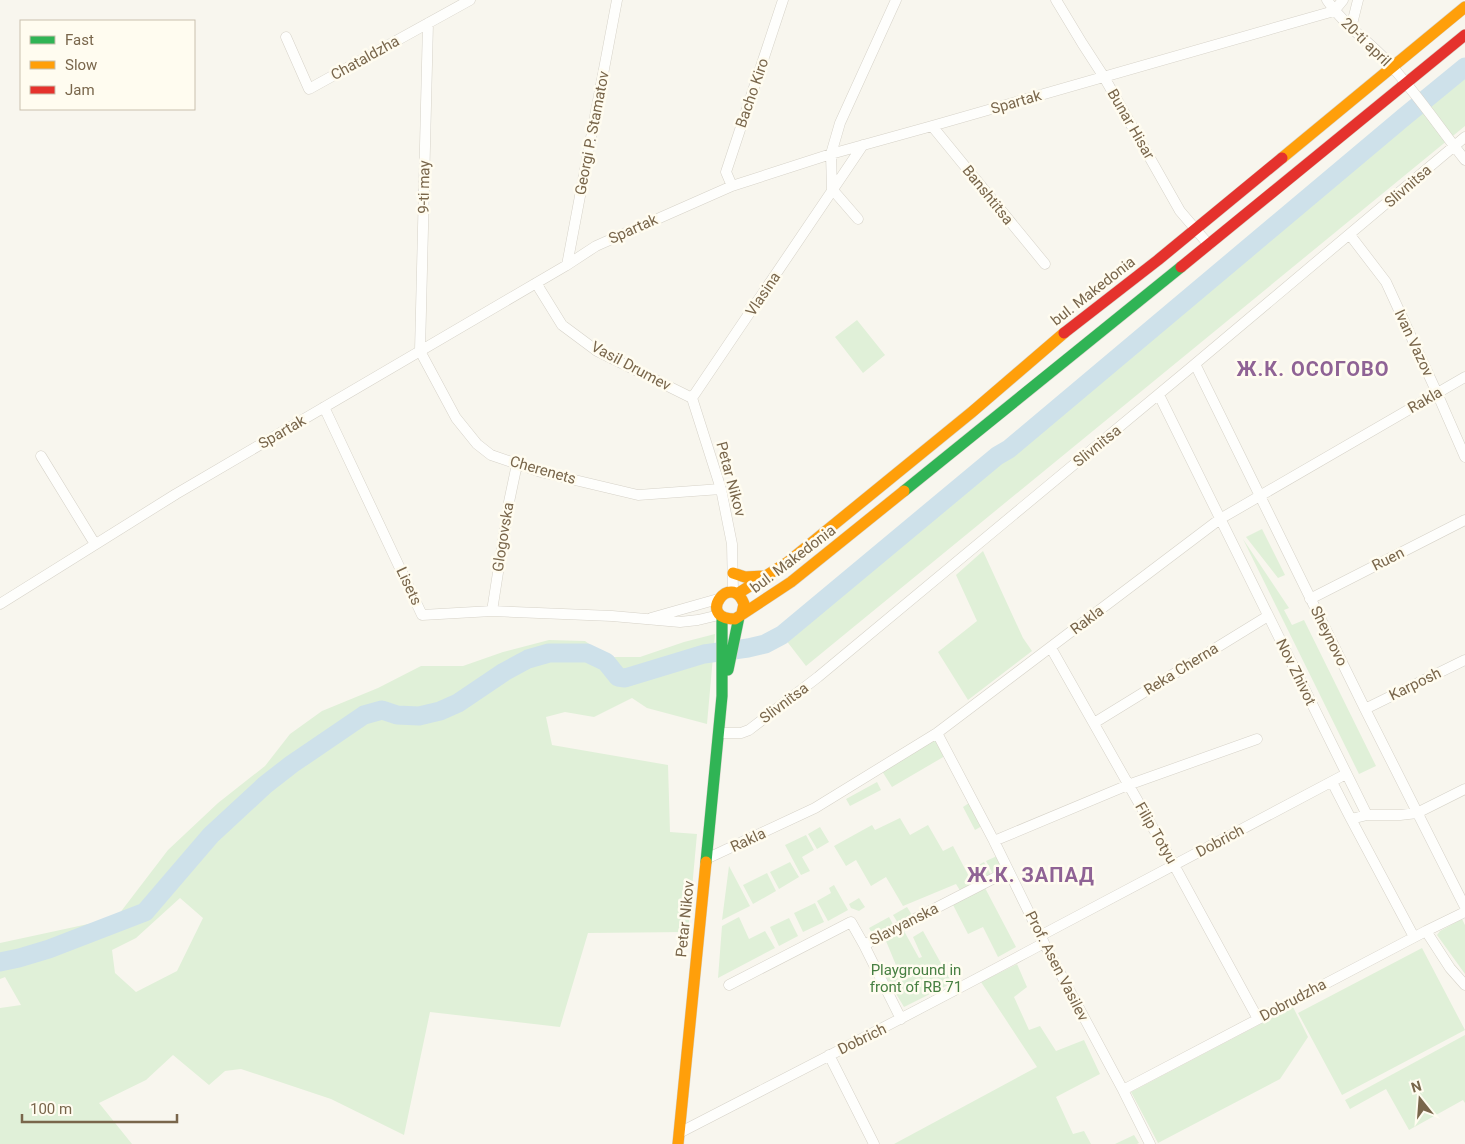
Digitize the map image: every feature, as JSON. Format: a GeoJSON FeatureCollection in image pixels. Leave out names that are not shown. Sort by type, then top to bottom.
{"type":"FeatureCollection","features":[{"type":"Feature","properties":{"kind":"street","name":"Chataldzha"},"geometry":{"type":"LineString","coordinates":[[286,38],[308,89],[470,0]]}},
{"type":"Feature","properties":{"kind":"street","name":"Georgi P. Stamatov"},"geometry":{"type":"LineString","coordinates":[[567,265],[617,0]]}},
{"type":"Feature","properties":{"kind":"street","name":"Bacho Kiro"},"geometry":{"type":"LineString","coordinates":[[732,186],[726,172],[783,0]]}},
{"type":"Feature","properties":{"kind":"street"},"geometry":{"type":"LineString","coordinates":[[858,219],[832,189],[830,154],[840,123],[896,0]]}},
{"type":"Feature","properties":{"kind":"street","name":"Bunar Hisar"},"geometry":{"type":"LineString","coordinates":[[1056,0],[1104,77],[1180,210],[1209,245]]}},
{"type":"Feature","properties":{"kind":"street","name":"20-ti april"},"geometry":{"type":"LineString","coordinates":[[1327,0],[1334,11],[1392,68],[1465,160]]}},
{"type":"Feature","properties":{"kind":"street"},"geometry":{"type":"LineString","coordinates":[[1334,11],[1343,0]]}},
{"type":"Feature","properties":{"kind":"street"},"geometry":{"type":"LineString","coordinates":[[1352,28],[1358,0]]}},
{"type":"Feature","properties":{"kind":"street","name":"bul. Makedonia"},"geometry":{"type":"LineString","coordinates":[[735,593],[788,562],[972,412],[1049,344],[1195,229],[1465,7]]}},
{"type":"Feature","properties":{"kind":"street","name":"Spartak"},"geometry":{"type":"LineString","coordinates":[[0,604],[176,494],[567,265],[596,246],[732,186],[830,154],[1334,11]]}},
{"type":"Feature","properties":{"kind":"street","name":"9-ti may"},"geometry":{"type":"LineString","coordinates":[[420,351],[428,24]]}},
{"type":"Feature","properties":{"kind":"street","name":"bul. Makedonia"},"geometry":{"type":"LineString","coordinates":[[740,615],[791,582],[1408,87],[1465,35]]}},
{"type":"Feature","properties":{"kind":"street","name":"Banshtitsa"},"geometry":{"type":"LineString","coordinates":[[932,126],[1045,264]]}},
{"type":"Feature","properties":{"kind":"street","name":"Slivnitsa"},"geometry":{"type":"LineString","coordinates":[[719,733],[741,733],[749,730],[811,683],[1159,395],[1465,137]]}},
{"type":"Feature","properties":{"kind":"street","name":"Vlasina"},"geometry":{"type":"LineString","coordinates":[[692,398],[862,145]]}},
{"type":"Feature","properties":{"kind":"street","name":"Ivan Vazov"},"geometry":{"type":"LineString","coordinates":[[1350,235],[1386,282],[1465,458]]}},
{"type":"Feature","properties":{"kind":"street","name":"Vasil Drumev"},"geometry":{"type":"LineString","coordinates":[[536,283],[562,325],[590,346],[692,398]]}},
{"type":"Feature","properties":{"kind":"street","name":"Cherenets"},"geometry":{"type":"LineString","coordinates":[[420,351],[456,418],[477,444],[491,455],[541,472],[638,495],[721,489]]}},
{"type":"Feature","properties":{"kind":"street","name":"Sheynovo"},"geometry":{"type":"LineString","coordinates":[[1195,364],[1465,908]]}},
{"type":"Feature","properties":{"kind":"street","name":"Rakla"},"geometry":{"type":"LineString","coordinates":[[706,859],[815,808],[937,733],[1220,519],[1465,377]]}},
{"type":"Feature","properties":{"kind":"street","name":"Nov Zhivot"},"geometry":{"type":"LineString","coordinates":[[1159,395],[1367,815]]}},
{"type":"Feature","properties":{"kind":"street","name":"Petar Nikov"},"geometry":{"type":"LineString","coordinates":[[692,398],[721,489],[732,544],[735,593]]}},
{"type":"Feature","properties":{"kind":"street","name":"Lisets"},"geometry":{"type":"LineString","coordinates":[[324,407],[422,615],[492,611],[680,622],[721,616]]}},
{"type":"Feature","properties":{"kind":"street"},"geometry":{"type":"LineString","coordinates":[[41,456],[95,544]]}},
{"type":"Feature","properties":{"kind":"street","name":"Glogovska"},"geometry":{"type":"LineString","coordinates":[[492,611],[508,502],[517,464]]}},
{"type":"Feature","properties":{"kind":"street","name":"Ruen"},"geometry":{"type":"LineString","coordinates":[[1310,598],[1465,520]]}},
{"type":"Feature","properties":{"kind":"street"},"geometry":{"type":"LineString","coordinates":[[733,571],[745,578],[766,576]]}},
{"type":"Feature","properties":{"kind":"street","name":"Petar Nikov"},"geometry":{"type":"LineString","coordinates":[[719,598],[733,571]]}},
{"type":"Feature","properties":{"kind":"street"},"geometry":{"type":"LineString","coordinates":[[729,592],[741,597],[744,605],[735,639],[726,661],[722,641],[721,616],[716,607],[719,598],[729,592]]}},
{"type":"Feature","properties":{"kind":"street","name":"Lisets"},"geometry":{"type":"LineString","coordinates":[[648,619],[719,598]]}},
{"type":"Feature","properties":{"kind":"street"},"geometry":{"type":"LineString","coordinates":[[721,616],[730,620],[740,615]]}},
{"type":"Feature","properties":{"kind":"street","name":"Reka Cherna"},"geometry":{"type":"LineString","coordinates":[[1094,723],[1268,616]]}},
{"type":"Feature","properties":{"kind":"street","name":"Filip Totyu"},"geometry":{"type":"LineString","coordinates":[[1051,648],[1258,1018]]}},
{"type":"Feature","properties":{"kind":"street","name":"Karposh"},"geometry":{"type":"LineString","coordinates":[[1365,709],[1465,660]]}},
{"type":"Feature","properties":{"kind":"street","name":"Petar Nikov"},"geometry":{"type":"LineString","coordinates":[[679,1139],[726,661]]}},
{"type":"Feature","properties":{"kind":"street","name":"Prof. Asen Vasilev"},"geometry":{"type":"LineString","coordinates":[[937,733],[994,840],[1042,940],[1150,1144]]}},
{"type":"Feature","properties":{"kind":"street"},"geometry":{"type":"LineString","coordinates":[[994,840],[1128,785],[1257,739]]}},
{"type":"Feature","properties":{"kind":"street","name":"Dobrich"},"geometry":{"type":"LineString","coordinates":[[679,1139],[829,1055],[901,1019],[1174,865],[1346,774]]}},
{"type":"Feature","properties":{"kind":"street"},"geometry":{"type":"LineString","coordinates":[[1332,782],[1414,937]]}},
{"type":"Feature","properties":{"kind":"street"},"geometry":{"type":"LineString","coordinates":[[1352,819],[1367,815],[1417,813],[1465,789]]}},
{"type":"Feature","properties":{"kind":"street","name":"Slavyanska"},"geometry":{"type":"LineString","coordinates":[[729,985],[851,922],[864,945],[1008,871]]}},
{"type":"Feature","properties":{"kind":"street","name":"Dobrudzha"},"geometry":{"type":"LineString","coordinates":[[1123,1090],[1258,1018],[1465,912]]}},
{"type":"Feature","properties":{"kind":"street"},"geometry":{"type":"LineString","coordinates":[[1426,931],[1450,968],[1465,985]]}},
{"type":"Feature","properties":{"kind":"street"},"geometry":{"type":"LineString","coordinates":[[864,945],[901,1019]]}},
{"type":"Feature","properties":{"kind":"street"},"geometry":{"type":"LineString","coordinates":[[829,1055],[874,1144]]}},
{"type":"Feature","properties":{"kind":"green space"},"geometry":{"type":"Polygon","coordinates":[[[1465,67],[1465,126],[806,666],[782,635],[1465,67]]]}},
{"type":"Feature","properties":{"kind":"green space"},"geometry":{"type":"Polygon","coordinates":[[[857,320],[885,355],[863,373],[835,337],[857,320]]]}},
{"type":"Feature","properties":{"kind":"green space"},"geometry":{"type":"Polygon","coordinates":[[[1262,529],[1285,575],[1278,578],[1246,537],[1262,529]]]}},
{"type":"Feature","properties":{"kind":"green space"},"geometry":{"type":"Polygon","coordinates":[[[1243,539],[1289,608],[1284,610],[1292,625],[1304,620],[1376,766],[1359,774],[1243,539]]]}},
{"type":"Feature","properties":{"kind":"green space"},"geometry":{"type":"Polygon","coordinates":[[[983,551],[1023,638],[1032,651],[968,700],[938,652],[977,621],[956,575],[983,551]]]}},
{"type":"Feature","properties":{"kind":"green space"},"geometry":{"type":"Polygon","coordinates":[[[715,634],[707,724],[647,708],[632,698],[594,717],[565,712],[546,717],[552,745],[668,765],[670,832],[697,834],[688,932],[588,933],[560,1027],[430,1012],[404,1135],[331,1099],[241,1069],[225,1071],[209,1085],[173,1055],[146,1080],[99,1103],[132,1144],[0,1144],[0,1008],[21,1005],[5,977],[0,979],[0,943],[116,918],[168,850],[218,803],[265,766],[290,734],[322,711],[378,688],[421,666],[463,666],[503,652],[549,640],[585,641],[607,657],[640,657],[715,634]],[[180,898],[136,938],[112,950],[115,973],[136,992],[177,971],[203,918],[180,898]]]}},
{"type":"Feature","properties":{"kind":"green space"},"geometry":{"type":"Polygon","coordinates":[[[935,739],[945,756],[892,787],[882,771],[935,739]]]}},
{"type":"Feature","properties":{"kind":"green space"},"geometry":{"type":"Polygon","coordinates":[[[877,782],[881,790],[850,806],[846,799],[877,782]]]}},
{"type":"Feature","properties":{"kind":"green space"},"geometry":{"type":"Polygon","coordinates":[[[969,803],[982,826],[975,830],[963,807],[969,803]]]}},
{"type":"Feature","properties":{"kind":"green space"},"geometry":{"type":"Polygon","coordinates":[[[900,818],[910,835],[928,825],[943,851],[953,846],[974,886],[961,892],[956,884],[903,906],[886,877],[871,886],[856,860],[846,866],[834,846],[872,825],[875,830],[900,818]]]}},
{"type":"Feature","properties":{"kind":"green space"},"geometry":{"type":"Polygon","coordinates":[[[820,827],[829,842],[817,849],[808,834],[820,827]]]}},
{"type":"Feature","properties":{"kind":"green space"},"geometry":{"type":"Polygon","coordinates":[[[806,835],[814,850],[802,857],[810,871],[801,875],[785,845],[806,835]]]}},
{"type":"Feature","properties":{"kind":"green space"},"geometry":{"type":"Polygon","coordinates":[[[997,856],[1005,871],[994,876],[986,861],[997,856]]]}},
{"type":"Feature","properties":{"kind":"green space"},"geometry":{"type":"Polygon","coordinates":[[[790,862],[799,877],[779,889],[770,872],[790,862]]]}},
{"type":"Feature","properties":{"kind":"green space"},"geometry":{"type":"Polygon","coordinates":[[[984,862],[992,877],[977,885],[970,870],[984,862]]]}},
{"type":"Feature","properties":{"kind":"green space"},"geometry":{"type":"Polygon","coordinates":[[[729,866],[750,906],[722,920],[729,866]]]}},
{"type":"Feature","properties":{"kind":"green space"},"geometry":{"type":"Polygon","coordinates":[[[767,873],[776,891],[753,904],[743,885],[767,873]]]}},
{"type":"Feature","properties":{"kind":"green space"},"geometry":{"type":"Polygon","coordinates":[[[834,885],[848,910],[828,921],[817,901],[831,893],[829,888],[834,885]]]}},
{"type":"Feature","properties":{"kind":"green space"},"geometry":{"type":"Polygon","coordinates":[[[984,886],[1016,947],[998,957],[983,927],[968,934],[952,903],[984,886]]]}},
{"type":"Feature","properties":{"kind":"green space"},"geometry":{"type":"Polygon","coordinates":[[[859,898],[865,907],[859,911],[851,908],[849,904],[859,898]]]}},
{"type":"Feature","properties":{"kind":"green space"},"geometry":{"type":"Polygon","coordinates":[[[815,903],[824,922],[803,932],[794,913],[815,903]]]}},
{"type":"Feature","properties":{"kind":"green space"},"geometry":{"type":"Polygon","coordinates":[[[907,907],[912,915],[898,923],[893,915],[907,907]]]}},
{"type":"Feature","properties":{"kind":"green space"},"geometry":{"type":"Polygon","coordinates":[[[739,917],[749,939],[765,931],[775,948],[718,978],[722,926],[739,917]]]}},
{"type":"Feature","properties":{"kind":"green space"},"geometry":{"type":"Polygon","coordinates":[[[889,917],[894,926],[874,937],[869,928],[889,917]]]}},
{"type":"Feature","properties":{"kind":"green space"},"geometry":{"type":"Polygon","coordinates":[[[789,918],[798,936],[779,946],[770,927],[789,918]]]}},
{"type":"Feature","properties":{"kind":"green space"},"geometry":{"type":"Polygon","coordinates":[[[1462,919],[1465,925],[1465,974],[1437,935],[1440,931],[1462,919]]]}},
{"type":"Feature","properties":{"kind":"green space","name":"Playground in front of RB 71"},"geometry":{"type":"Polygon","coordinates":[[[904,931],[919,958],[922,957],[913,937],[923,931],[952,983],[904,1007],[886,977],[898,970],[886,941],[904,931]]]}},
{"type":"Feature","properties":{"kind":"green space"},"geometry":{"type":"Polygon","coordinates":[[[1422,948],[1465,1030],[1342,1095],[1298,1013],[1422,948]]]}},
{"type":"Feature","properties":{"kind":"green space"},"geometry":{"type":"Polygon","coordinates":[[[1017,964],[1027,987],[1014,997],[1029,1030],[1040,1026],[1056,1051],[1084,1040],[1100,1074],[1056,1097],[1073,1134],[1084,1131],[1091,1144],[894,1144],[1037,1067],[981,982],[1017,964]]]}},
{"type":"Feature","properties":{"kind":"green space"},"geometry":{"type":"Polygon","coordinates":[[[1293,1007],[1308,1037],[1280,1079],[1158,1143],[1131,1092],[1293,1007]]]}},
{"type":"Feature","properties":{"kind":"green space"},"geometry":{"type":"Polygon","coordinates":[[[1465,1035],[1465,1103],[1463,1100],[1409,1130],[1386,1089],[1350,1109],[1345,1100],[1465,1035]]]}},
{"type":"Feature","properties":{"kind":"green space"},"geometry":{"type":"Polygon","coordinates":[[[1134,1135],[1139,1143],[1115,1144],[1134,1135]]]}},
{"type":"Feature","properties":{"kind":"waterway"},"geometry":{"type":"LineString","coordinates":[[0,962],[49,949],[145,912],[211,835],[265,785],[292,764],[364,715],[382,710],[397,715],[419,716],[440,711],[458,703],[504,672],[528,659],[549,653],[587,653],[606,662],[618,677],[625,678],[704,654],[765,644],[782,635],[997,456],[1009,449],[1465,67]]}},
{"type":"Feature","properties":{"kind":"traffic: fast"},"geometry":{"type":"LineString","coordinates":[[904,491],[1181,267]]}},
{"type":"Feature","properties":{"kind":"traffic: fast"},"geometry":{"type":"LineString","coordinates":[[706,862],[722,696],[722,617]]}},
{"type":"Feature","properties":{"kind":"traffic: fast"},"geometry":{"type":"LineString","coordinates":[[728,670],[739,617]]}},
{"type":"Feature","properties":{"kind":"traffic: slow"},"geometry":{"type":"LineString","coordinates":[[1282,158],[1465,7]]}},
{"type":"Feature","properties":{"kind":"traffic: slow"},"geometry":{"type":"LineString","coordinates":[[737,594],[788,562],[972,412],[1064,333]]}},
{"type":"Feature","properties":{"kind":"traffic: slow"},"geometry":{"type":"LineString","coordinates":[[742,613],[744,604],[738,595],[731,592],[725,594],[717,605],[718,612],[723,617],[735,619],[791,582],[904,491]]}},
{"type":"Feature","properties":{"kind":"traffic: slow"},"geometry":{"type":"LineString","coordinates":[[733,573],[745,577],[765,576]]}},
{"type":"Feature","properties":{"kind":"traffic: slow"},"geometry":{"type":"LineString","coordinates":[[678,1144],[706,862]]}},
{"type":"Feature","properties":{"kind":"traffic: jam"},"geometry":{"type":"LineString","coordinates":[[1181,267],[1465,35]]}},
{"type":"Feature","properties":{"kind":"traffic: jam"},"geometry":{"type":"LineString","coordinates":[[1064,333],[1158,260],[1282,158]]}},
{"type":"Feature","properties":{"kind":"district","name":"Ж.К. ОСОГОВО"},"geometry":{"type":"Point","coordinates":[1313,369]}},
{"type":"Feature","properties":{"kind":"district","name":"Ж.К. ЗАПАД"},"geometry":{"type":"Point","coordinates":[1031,875]}}]}
